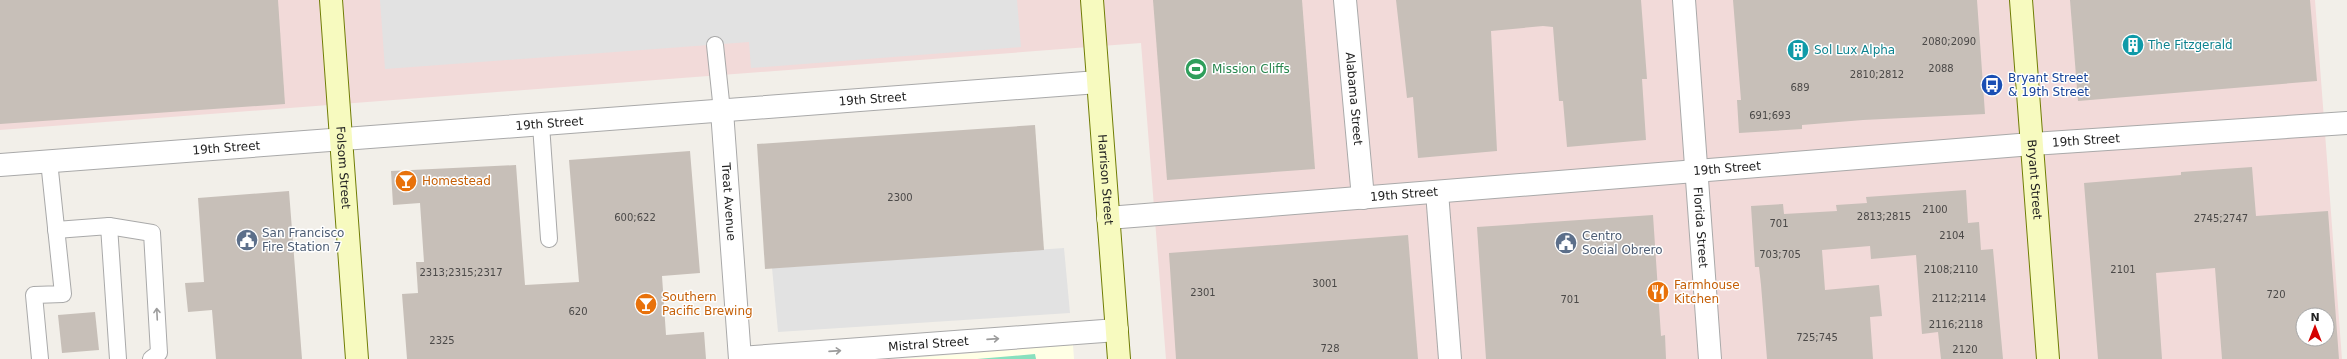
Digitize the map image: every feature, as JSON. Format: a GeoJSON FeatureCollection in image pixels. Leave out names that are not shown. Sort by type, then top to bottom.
{"type":"FeatureCollection","features":[{"type":"Feature","properties":{"kind":"street","name":"Folsom Street"},"geometry":{"type":"LineString","coordinates":[[331,0],[357,359]]}},
{"type":"Feature","properties":{"kind":"street","name":"Harrison Street"},"geometry":{"type":"LineString","coordinates":[[1092,0],[1119,359]]}},
{"type":"Feature","properties":{"kind":"street","name":"Alabama Street"},"geometry":{"type":"LineString","coordinates":[[1345,0],[1363,198]]}},
{"type":"Feature","properties":{"kind":"street","name":"Florida Street"},"geometry":{"type":"LineString","coordinates":[[1684,0],[1698,172],[1710,359]]}},
{"type":"Feature","properties":{"kind":"street","name":"Bryant Street"},"geometry":{"type":"LineString","coordinates":[[2021,0],[2048,359]]}},
{"type":"Feature","properties":{"kind":"street","name":"19th Street"},"geometry":{"type":"LineString","coordinates":[[0,165],[1098,82]]}},
{"type":"Feature","properties":{"kind":"street","name":"Treat Avenue"},"geometry":{"type":"LineString","coordinates":[[722,111],[740,359]]}},
{"type":"Feature","properties":{"kind":"street","name":"19th Street"},"geometry":{"type":"LineString","coordinates":[[1108,218],[1698,172],[2032,144],[2347,122]]}},
{"type":"Feature","properties":{"kind":"street"},"geometry":{"type":"LineString","coordinates":[[1437,192],[1450,359]]}},
{"type":"Feature","properties":{"kind":"street","name":"Mistral Street"},"geometry":{"type":"LineString","coordinates":[[740,359],[1117,330]]}},
{"type":"Feature","properties":{"kind":"lane","name":"Treat Avenue"},"geometry":{"type":"LineString","coordinates":[[715,45],[722,111]]}},
{"type":"Feature","properties":{"kind":"lane"},"geometry":{"type":"LineString","coordinates":[[541,125],[549,239]]}},
{"type":"Feature","properties":{"kind":"lane"},"geometry":{"type":"LineString","coordinates":[[40,359],[34,295],[63,294],[49,162]]}},
{"type":"Feature","properties":{"kind":"lane"},"geometry":{"type":"LineString","coordinates":[[56,230],[109,226],[152,233],[155,356]]}},
{"type":"Feature","properties":{"kind":"lane"},"geometry":{"type":"LineString","coordinates":[[109,226],[118,359]]}},
{"type":"Feature","properties":{"kind":"shaded area"},"geometry":{"type":"Polygon","coordinates":[[[0,0],[2315,0],[2342,359],[1166,359],[1141,43],[0,130],[0,0]]]}},
{"type":"Feature","properties":{"kind":"shaded area"},"geometry":{"type":"Polygon","coordinates":[[[380,0],[1017,0],[1021,47],[751,68],[749,42],[385,69],[380,0]]]}},
{"type":"Feature","properties":{"kind":"shaded area"},"geometry":{"type":"Polygon","coordinates":[[[1064,248],[1070,313],[778,332],[772,268],[1064,248]]]}},
{"type":"Feature","properties":{"kind":"shaded area"},"geometry":{"type":"Polygon","coordinates":[[[1073,345],[1074,359],[900,359],[1073,345]]]}},
{"type":"Feature","properties":{"kind":"green space"},"geometry":{"type":"Polygon","coordinates":[[[1035,354],[1036,359],[977,359],[1035,354]]]}},
{"type":"Feature","properties":{"kind":"building"},"geometry":{"type":"Polygon","coordinates":[[[0,0],[278,0],[285,104],[0,124],[0,0]]]}},
{"type":"Feature","properties":{"kind":"building"},"geometry":{"type":"Polygon","coordinates":[[[1153,0],[1302,0],[1315,169],[1167,180],[1153,0]]]}},
{"type":"Feature","properties":{"kind":"building"},"geometry":{"type":"Polygon","coordinates":[[[1396,0],[1641,0],[1647,79],[1642,79],[1646,140],[1567,147],[1563,101],[1559,101],[1553,27],[1543,26],[1491,31],[1497,151],[1418,158],[1413,97],[1407,98],[1396,0]]]}},
{"type":"Feature","properties":{"kind":"building"},"geometry":{"type":"Polygon","coordinates":[[[1733,0],[1977,0],[1985,114],[1863,120],[1802,125],[1802,129],[1739,133],[1737,100],[1741,100],[1733,0]]]}},
{"type":"Feature","properties":{"kind":"building"},"geometry":{"type":"Polygon","coordinates":[[[2070,0],[2310,0],[2317,81],[2078,101],[2070,0]]]}},
{"type":"Feature","properties":{"kind":"building"},"geometry":{"type":"Polygon","coordinates":[[[1035,125],[1044,250],[765,269],[757,144],[1035,125]]]}},
{"type":"Feature","properties":{"kind":"building"},"geometry":{"type":"Polygon","coordinates":[[[690,151],[700,273],[662,276],[666,335],[704,332],[706,359],[407,359],[402,294],[418,293],[416,262],[424,262],[420,203],[393,205],[391,171],[516,165],[525,285],[579,282],[569,160],[690,151]]]}},
{"type":"Feature","properties":{"kind":"building"},"geometry":{"type":"Polygon","coordinates":[[[2252,167],[2256,216],[2328,211],[2339,359],[2222,359],[2215,268],[2156,273],[2162,359],[2098,359],[2084,183],[2181,175],[2181,172],[2252,167]]]}},
{"type":"Feature","properties":{"kind":"building"},"geometry":{"type":"Polygon","coordinates":[[[1966,190],[1968,223],[1979,222],[1981,250],[1993,249],[2003,359],[1941,359],[1938,332],[1922,334],[1916,255],[1871,259],[1870,246],[1822,250],[1825,290],[1879,285],[1882,316],[1870,317],[1873,359],[1767,359],[1759,267],[1755,267],[1751,206],[1783,204],[1784,214],[1837,211],[1836,205],[1867,203],[1866,197],[1966,190]]]}},
{"type":"Feature","properties":{"kind":"building","name":"San Francisco Fire Station 7"},"geometry":{"type":"Polygon","coordinates":[[[289,191],[302,359],[216,359],[212,310],[188,312],[185,283],[204,282],[198,198],[289,191]]]}},
{"type":"Feature","properties":{"kind":"building"},"geometry":{"type":"Polygon","coordinates":[[[1653,215],[1661,336],[1665,335],[1666,359],[1486,359],[1477,227],[1653,215]]]}},
{"type":"Feature","properties":{"kind":"building"},"geometry":{"type":"Polygon","coordinates":[[[1408,235],[1418,359],[1176,359],[1169,253],[1408,235]]]}},
{"type":"Feature","properties":{"kind":"building"},"geometry":{"type":"Polygon","coordinates":[[[95,312],[99,350],[62,353],[58,315],[95,312]]]}},
{"type":"Feature","properties":{"kind":"place","name":"The Fitzgerald"},"geometry":{"type":"Point","coordinates":[2133,45]}},
{"type":"Feature","properties":{"kind":"place","name":"Sol Lux Alpha"},"geometry":{"type":"Point","coordinates":[1798,50]}},
{"type":"Feature","properties":{"kind":"place","name":"Mission Cliffs"},"geometry":{"type":"Point","coordinates":[1196,69]}},
{"type":"Feature","properties":{"kind":"place","name":"Bryant Street & 19th Street"},"geometry":{"type":"Point","coordinates":[1992,85]}},
{"type":"Feature","properties":{"kind":"place","name":"Homestead"},"geometry":{"type":"Point","coordinates":[406,181]}},
{"type":"Feature","properties":{"kind":"place","name":"San Francisco Fire Station 7"},"geometry":{"type":"Point","coordinates":[247,240]}},
{"type":"Feature","properties":{"kind":"place","name":"Centro Social Obrero"},"geometry":{"type":"Point","coordinates":[1566,243]}},
{"type":"Feature","properties":{"kind":"place","name":"Farmhouse Kitchen"},"geometry":{"type":"Point","coordinates":[1658,292]}},
{"type":"Feature","properties":{"kind":"place","name":"Southern Pacific Brewing"},"geometry":{"type":"Point","coordinates":[646,304]}}]}
